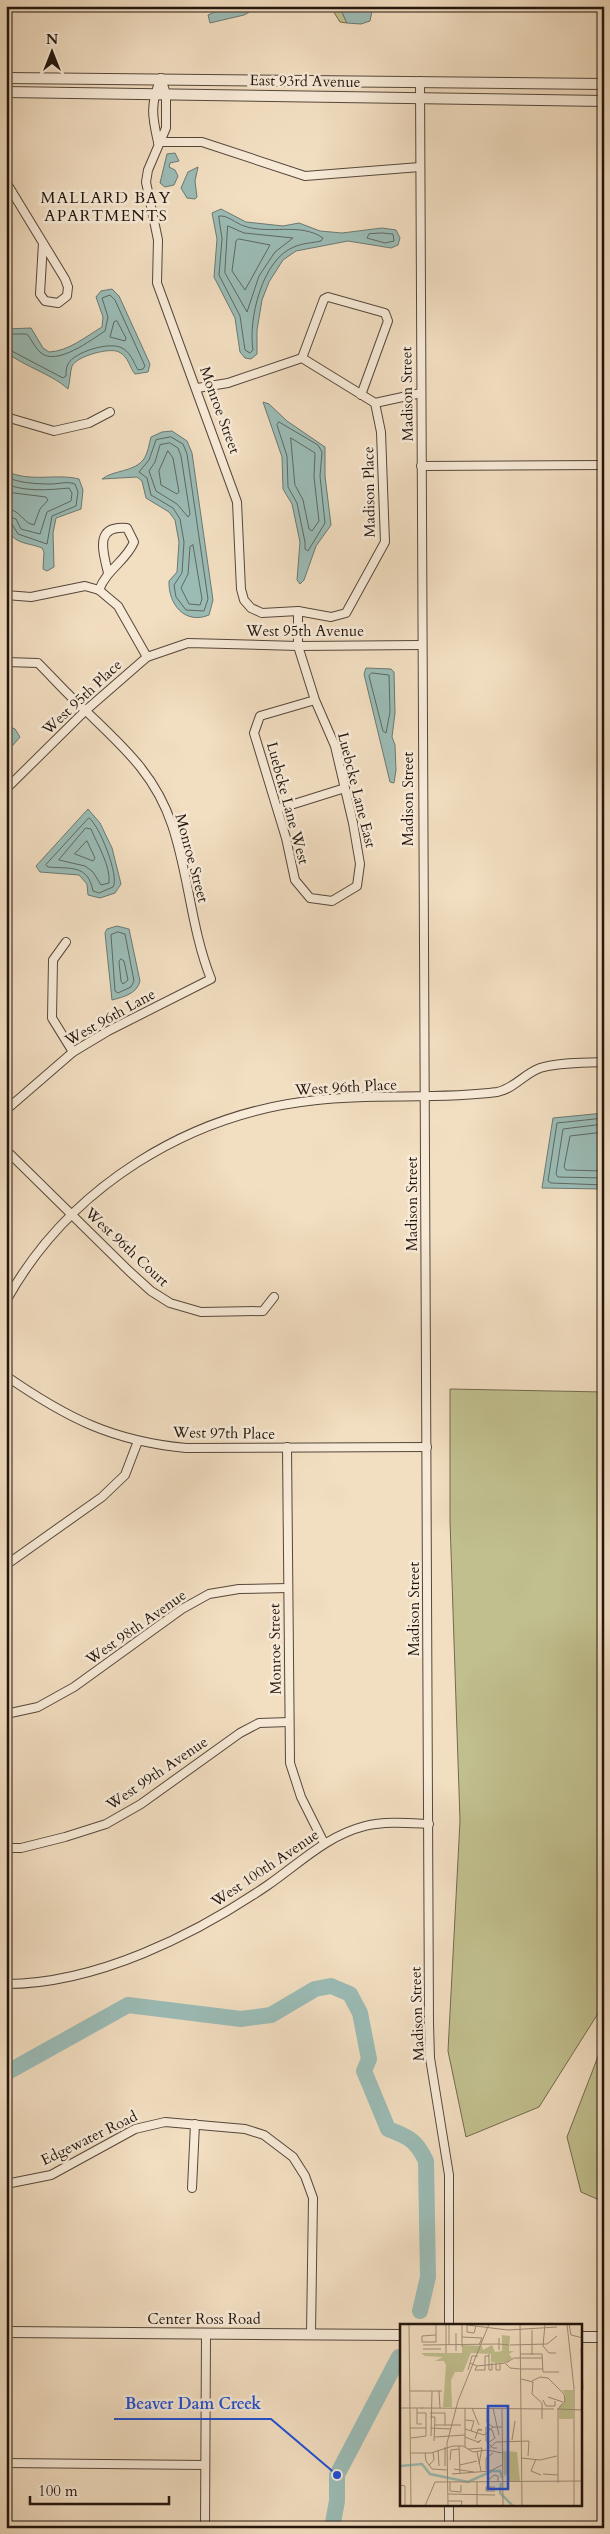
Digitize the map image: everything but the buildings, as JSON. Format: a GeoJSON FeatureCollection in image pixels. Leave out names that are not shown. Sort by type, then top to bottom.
{"type":"FeatureCollection","features":[{"type":"Feature","properties":{"kind":"street","name":"East 93rd Avenue"},"geometry":{"type":"LineString","coordinates":[[6,78],[161,78],[604,84]]}},
{"type":"Feature","properties":{"kind":"street"},"geometry":{"type":"LineString","coordinates":[[161,78],[154,94],[152,113],[158,142],[202,142],[305,176],[420,167]]}},
{"type":"Feature","properties":{"kind":"street","name":"Monroe Street"},"geometry":{"type":"LineString","coordinates":[[161,78],[166,94],[166,128],[158,142],[148,170],[146,182],[158,240],[157,283],[238,502],[241,589],[244,600],[251,608],[262,613],[298,611]]}},
{"type":"Feature","properties":{"kind":"street","name":"Madison Street"},"geometry":{"type":"LineString","coordinates":[[420,81],[421,645],[430,2050],[449,2174],[450,2324]]}},
{"type":"Feature","properties":{"kind":"street","name":"East 93rd Avenue"},"geometry":{"type":"LineString","coordinates":[[6,92],[604,101]]}},
{"type":"Feature","properties":{"kind":"street"},"geometry":{"type":"LineString","coordinates":[[6,182],[43,243],[68,285],[66,296],[58,303],[45,301],[40,294],[43,243]]}},
{"type":"Feature","properties":{"kind":"street"},"geometry":{"type":"LineString","coordinates":[[302,358],[324,299],[328,297],[385,313],[388,320],[362,394]]}},
{"type":"Feature","properties":{"kind":"street"},"geometry":{"type":"LineString","coordinates":[[197,388],[228,383],[302,358],[375,403],[421,393]]}},
{"type":"Feature","properties":{"kind":"street","name":"Madison Place"},"geometry":{"type":"LineString","coordinates":[[298,611],[332,617],[346,613],[385,542],[381,432],[375,403]]}},
{"type":"Feature","properties":{"kind":"street"},"geometry":{"type":"LineString","coordinates":[[6,417],[54,431],[88,423],[110,412]]}},
{"type":"Feature","properties":{"kind":"street"},"geometry":{"type":"LineString","coordinates":[[421,466],[604,465]]}},
{"type":"Feature","properties":{"kind":"street"},"geometry":{"type":"LineString","coordinates":[[99,590],[108,573],[130,551],[134,542],[127,528],[115,527],[107,531],[103,551],[108,573]]}},
{"type":"Feature","properties":{"kind":"street"},"geometry":{"type":"LineString","coordinates":[[6,595],[31,597],[85,586],[99,590],[118,606],[147,657]]}},
{"type":"Feature","properties":{"kind":"street"},"geometry":{"type":"LineString","coordinates":[[298,611],[298,646]]}},
{"type":"Feature","properties":{"kind":"street","name":"West 95th Avenue"},"geometry":{"type":"LineString","coordinates":[[188,643],[298,646],[421,645]]}},
{"type":"Feature","properties":{"kind":"street","name":"West 95th Place"},"geometry":{"type":"LineString","coordinates":[[6,789],[85,711],[147,657],[188,643]]}},
{"type":"Feature","properties":{"kind":"street","name":"Luebcke Lane East"},"geometry":{"type":"LineString","coordinates":[[298,646],[316,700],[335,746],[360,864],[357,886],[332,901]]}},
{"type":"Feature","properties":{"kind":"street","name":"Monroe Street"},"geometry":{"type":"LineString","coordinates":[[6,662],[38,663],[85,711],[126,748],[150,780],[172,824],[187,882],[200,952],[211,979]]}},
{"type":"Feature","properties":{"kind":"street","name":"Luebcke Lane West"},"geometry":{"type":"LineString","coordinates":[[316,700],[260,716],[254,732],[278,809],[295,880],[310,898],[332,901]]}},
{"type":"Feature","properties":{"kind":"street"},"geometry":{"type":"LineString","coordinates":[[278,809],[345,788]]}},
{"type":"Feature","properties":{"kind":"street"},"geometry":{"type":"LineString","coordinates":[[66,942],[53,960],[52,1018],[73,1052]]}},
{"type":"Feature","properties":{"kind":"street","name":"West 96th Lane"},"geometry":{"type":"LineString","coordinates":[[6,1110],[73,1052],[108,1031],[211,979]]}},
{"type":"Feature","properties":{"kind":"street","name":"West 96th Place"},"geometry":{"type":"LineString","coordinates":[[6,1301],[17,1281],[42,1247],[72,1215],[118,1175],[153,1151],[197,1129],[243,1113],[319,1100],[424,1098],[500,1091],[539,1068],[604,1062]]}},
{"type":"Feature","properties":{"kind":"street"},"geometry":{"type":"LineString","coordinates":[[6,1150],[72,1215]]}},
{"type":"Feature","properties":{"kind":"street","name":"West 96th Court"},"geometry":{"type":"LineString","coordinates":[[72,1215],[144,1284],[170,1303],[201,1312],[263,1311],[274,1297]]}},
{"type":"Feature","properties":{"kind":"street","name":"West 97th Place"},"geometry":{"type":"LineString","coordinates":[[6,1376],[62,1413],[93,1427],[138,1441],[186,1448],[427,1447]]}},
{"type":"Feature","properties":{"kind":"street"},"geometry":{"type":"LineString","coordinates":[[6,1565],[102,1497],[124,1475],[138,1441]]}},
{"type":"Feature","properties":{"kind":"street","name":"Monroe Street"},"geometry":{"type":"LineString","coordinates":[[287,1447],[290,1763],[309,1818],[324,1843]]}},
{"type":"Feature","properties":{"kind":"street","name":"West 98th Avenue"},"geometry":{"type":"LineString","coordinates":[[6,1714],[38,1707],[74,1687],[182,1609],[209,1594],[239,1588],[288,1588]]}},
{"type":"Feature","properties":{"kind":"street","name":"West 99th Avenue"},"geometry":{"type":"LineString","coordinates":[[6,1848],[21,1848],[106,1824],[141,1804],[240,1733],[258,1723],[289,1722]]}},
{"type":"Feature","properties":{"kind":"street","name":"West 100th Avenue"},"geometry":{"type":"LineString","coordinates":[[6,1984],[31,1984],[67,1979],[164,1945],[202,1927],[262,1889],[324,1843],[365,1826],[429,1824]]}},
{"type":"Feature","properties":{"kind":"street","name":"Edgewater Road"},"geometry":{"type":"LineString","coordinates":[[6,2184],[51,2175],[135,2128],[165,2122],[245,2128],[264,2135],[293,2157],[305,2176],[313,2198],[311,2334]]}},
{"type":"Feature","properties":{"kind":"street"},"geometry":{"type":"LineString","coordinates":[[192,2188],[195,2124]]}},
{"type":"Feature","properties":{"kind":"street","name":"Center Ross Road"},"geometry":{"type":"LineString","coordinates":[[6,2332],[400,2335]]}},
{"type":"Feature","properties":{"kind":"street"},"geometry":{"type":"LineString","coordinates":[[205,2528],[206,2334]]}},
{"type":"Feature","properties":{"kind":"street"},"geometry":{"type":"LineString","coordinates":[[582,2337],[604,2337]]}},
{"type":"Feature","properties":{"kind":"street"},"geometry":{"type":"LineString","coordinates":[[6,2463],[205,2466]]}},
{"type":"Feature","properties":{"kind":"street"},"geometry":{"type":"LineString","coordinates":[[449,2506],[449,2528]]}},
{"type":"Feature","properties":{"kind":"shaded area"},"geometry":{"type":"Polygon","coordinates":[[[330,6],[339,6],[347,23],[340,22],[330,6]]]}},
{"type":"Feature","properties":{"kind":"shaded area"},"geometry":{"type":"Polygon","coordinates":[[[450,1389],[604,1392],[604,2004],[539,2107],[466,2137],[448,2051],[460,1821],[450,1521],[450,1389]]]}},
{"type":"Feature","properties":{"kind":"shaded area"},"geometry":{"type":"Polygon","coordinates":[[[604,2041],[604,2202],[581,2192],[567,2137],[604,2041]]]}},
{"type":"Feature","properties":{"kind":"water"},"geometry":{"type":"Polygon","coordinates":[[[229,6],[261,6],[244,15],[210,23],[208,15],[229,6]]]}},
{"type":"Feature","properties":{"kind":"water"},"geometry":{"type":"Polygon","coordinates":[[[339,6],[368,6],[372,11],[370,21],[361,24],[347,23],[339,6]]]}},
{"type":"Feature","properties":{"kind":"water"},"geometry":{"type":"Polygon","coordinates":[[[175,153],[179,161],[170,163],[169,167],[175,170],[178,176],[174,185],[165,187],[160,183],[167,154],[175,153]]]}},
{"type":"Feature","properties":{"kind":"water"},"geometry":{"type":"Polygon","coordinates":[[[198,167],[195,181],[197,197],[195,199],[187,198],[181,188],[188,172],[198,167]]]}},
{"type":"Feature","properties":{"kind":"water"},"geometry":{"type":"Polygon","coordinates":[[[221,209],[246,222],[283,226],[299,223],[320,231],[342,233],[382,228],[396,230],[400,238],[398,245],[391,248],[348,241],[296,251],[283,260],[269,282],[262,300],[257,330],[257,354],[251,359],[245,358],[240,352],[235,318],[214,277],[217,239],[212,213],[221,209]]]}},
{"type":"Feature","properties":{"kind":"water"},"geometry":{"type":"Polygon","coordinates":[[[112,289],[119,296],[150,364],[148,372],[135,374],[127,359],[119,352],[101,352],[75,362],[71,368],[68,389],[6,352],[6,329],[31,328],[43,348],[49,352],[77,343],[102,327],[103,317],[96,297],[101,291],[112,289]]]}},
{"type":"Feature","properties":{"kind":"water"},"geometry":{"type":"Polygon","coordinates":[[[263,402],[269,404],[287,421],[325,447],[325,476],[331,525],[316,546],[304,580],[300,584],[297,580],[300,542],[292,504],[283,489],[282,457],[263,402]]]}},
{"type":"Feature","properties":{"kind":"water"},"geometry":{"type":"Polygon","coordinates":[[[172,431],[187,441],[192,453],[213,600],[209,615],[200,617],[186,615],[175,605],[171,597],[169,581],[177,572],[179,542],[175,520],[169,512],[146,498],[142,481],[137,477],[102,479],[130,469],[140,463],[147,454],[151,437],[162,432],[172,431]]]}},
{"type":"Feature","properties":{"kind":"water"},"geometry":{"type":"Polygon","coordinates":[[[6,471],[15,475],[79,479],[83,490],[81,509],[56,518],[53,533],[54,567],[47,571],[43,569],[44,552],[42,548],[19,541],[10,532],[6,516],[6,471]]]}},
{"type":"Feature","properties":{"kind":"water"},"geometry":{"type":"Polygon","coordinates":[[[366,668],[391,669],[394,672],[395,713],[392,737],[395,745],[396,770],[394,783],[390,782],[364,674],[366,668]]]}},
{"type":"Feature","properties":{"kind":"water"},"geometry":{"type":"Polygon","coordinates":[[[6,725],[15,729],[20,737],[6,753],[6,725]]]}},
{"type":"Feature","properties":{"kind":"water"},"geometry":{"type":"Polygon","coordinates":[[[88,809],[100,823],[112,848],[121,884],[115,893],[100,898],[88,895],[87,884],[79,875],[40,872],[36,866],[88,809]]]}},
{"type":"Feature","properties":{"kind":"water"},"geometry":{"type":"Polygon","coordinates":[[[117,926],[129,929],[140,981],[133,992],[112,1000],[105,933],[107,929],[117,926]]]}},
{"type":"Feature","properties":{"kind":"water"},"geometry":{"type":"Polygon","coordinates":[[[604,1113],[604,1189],[542,1188],[553,1118],[604,1113]]]}},
{"type":"Feature","properties":{"kind":"waterway"},"geometry":{"type":"LineString","coordinates":[[6,2073],[128,2005],[241,2019],[271,2015],[315,1989],[331,1986],[350,1994],[360,2013],[369,2059],[364,2071],[388,2129],[411,2140],[419,2148],[426,2161],[428,2277],[420,2311]]}},
{"type":"Feature","properties":{"kind":"waterway"},"geometry":{"type":"LineString","coordinates":[[332,2528],[337,2501],[337,2475],[399,2357]]}},
{"type":"Feature","properties":{"kind":"place","name":"Beaver Dam Creek"},"geometry":{"type":"Point","coordinates":[337,2475]}},
{"type":"Feature","properties":{"kind":"district","name":"MALLARD BAY APARTMENTS"},"geometry":{"type":"Point","coordinates":[106,206]}}]}
